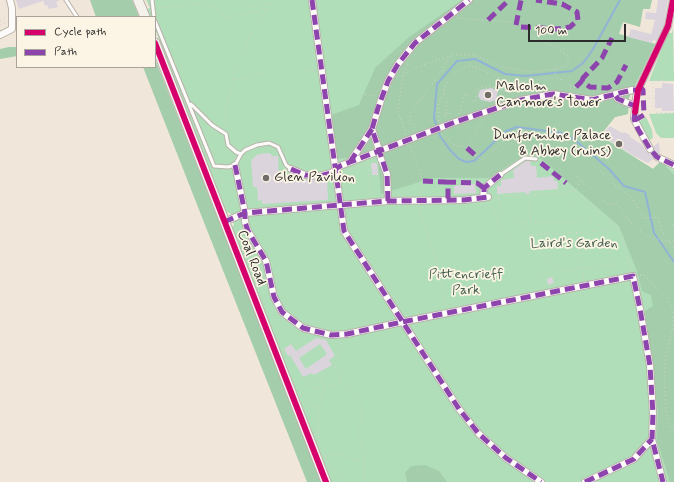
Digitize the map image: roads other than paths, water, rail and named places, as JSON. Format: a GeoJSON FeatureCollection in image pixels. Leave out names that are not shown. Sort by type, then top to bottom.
{"type":"FeatureCollection","features":[{"type":"Feature","properties":{"kind":"street"},"geometry":{"type":"LineString","coordinates":[[0,35],[12,29],[12,8],[10,0]]}},
{"type":"Feature","properties":{"kind":"street"},"geometry":{"type":"LineString","coordinates":[[138,0],[145,16]]}},
{"type":"Feature","properties":{"kind":"street"},"geometry":{"type":"LineString","coordinates":[[312,0],[343,228],[459,409],[479,434],[506,458],[541,482]]}},
{"type":"Feature","properties":{"kind":"street"},"geometry":{"type":"LineString","coordinates":[[350,162],[372,129],[388,81],[408,50],[446,17],[469,0]]}},
{"type":"Feature","properties":{"kind":"street"},"geometry":{"type":"LineString","coordinates":[[650,149],[634,119],[635,109],[638,90],[668,26],[673,2]]}},
{"type":"Feature","properties":{"kind":"street","name":"Coal Road"},"geometry":{"type":"LineString","coordinates":[[156,46],[326,482]]}},
{"type":"Feature","properties":{"kind":"street"},"geometry":{"type":"LineString","coordinates":[[291,169],[305,175],[319,176],[336,171],[340,166],[350,162],[458,121],[521,100],[553,94],[592,100],[616,96],[632,90],[638,90]]}},
{"type":"Feature","properties":{"kind":"street"},"geometry":{"type":"LineString","coordinates":[[616,96],[618,99],[635,109]]}},
{"type":"Feature","properties":{"kind":"street"},"geometry":{"type":"LineString","coordinates":[[372,129],[387,174],[388,201]]}},
{"type":"Feature","properties":{"kind":"street"},"geometry":{"type":"LineString","coordinates":[[658,157],[674,165]]}},
{"type":"Feature","properties":{"kind":"street"},"geometry":{"type":"LineString","coordinates":[[235,165],[245,213],[245,222],[248,231],[266,261],[274,297],[282,312],[303,328],[331,335],[347,334],[633,276],[650,366],[653,414],[652,439],[663,482]]}},
{"type":"Feature","properties":{"kind":"street"},"geometry":{"type":"LineString","coordinates":[[224,222],[245,213],[388,201],[454,201],[486,198],[484,188],[500,175]]}},
{"type":"Feature","properties":{"kind":"street"},"geometry":{"type":"LineString","coordinates":[[585,482],[634,459],[652,439]]}},
{"type":"Feature","properties":{"kind":"lane"},"geometry":{"type":"LineString","coordinates":[[66,0],[76,16]]}},
{"type":"Feature","properties":{"kind":"lane"},"geometry":{"type":"LineString","coordinates":[[152,0],[154,16]]}},
{"type":"Feature","properties":{"kind":"lane"},"geometry":{"type":"LineString","coordinates":[[156,24],[184,96],[189,103],[212,125],[226,134],[228,145],[236,152],[241,154]]}},
{"type":"Feature","properties":{"kind":"lane"},"geometry":{"type":"LineString","coordinates":[[189,103],[211,162],[214,166],[228,167],[235,165],[241,154],[257,144],[270,143],[278,147],[286,165],[291,169]]}},
{"type":"Feature","properties":{"kind":"lane"},"geometry":{"type":"LineString","coordinates":[[500,175],[525,158],[536,158]]}},
{"type":"Feature","properties":{"kind":"waterway"},"geometry":{"type":"LineString","coordinates":[[620,0],[592,51],[583,63],[572,71],[525,76],[505,74],[475,59],[457,61],[437,84],[434,118],[440,136],[450,150],[459,159],[466,162],[474,161],[506,131],[517,127],[561,133],[575,140],[609,169],[624,186],[645,192],[654,233],[674,262]]}},
{"type":"Feature","properties":{"kind":"place","name":"Malcolm Canmore's Tower"},"geometry":{"type":"Point","coordinates":[488,95]}},
{"type":"Feature","properties":{"kind":"place","name":"Dunfermline Palace & Abbey (ruins)"},"geometry":{"type":"Point","coordinates":[619,144]}},
{"type":"Feature","properties":{"kind":"place","name":"Glen Pavilion"},"geometry":{"type":"Point","coordinates":[266,178]}},
{"type":"Feature","properties":{"kind":"park label","name":"Laird's Garden"},"geometry":{"type":"Point","coordinates":[574,244]}},
{"type":"Feature","properties":{"kind":"park label","name":"Pittencrieff Park"},"geometry":{"type":"Point","coordinates":[466,284]}}]}
